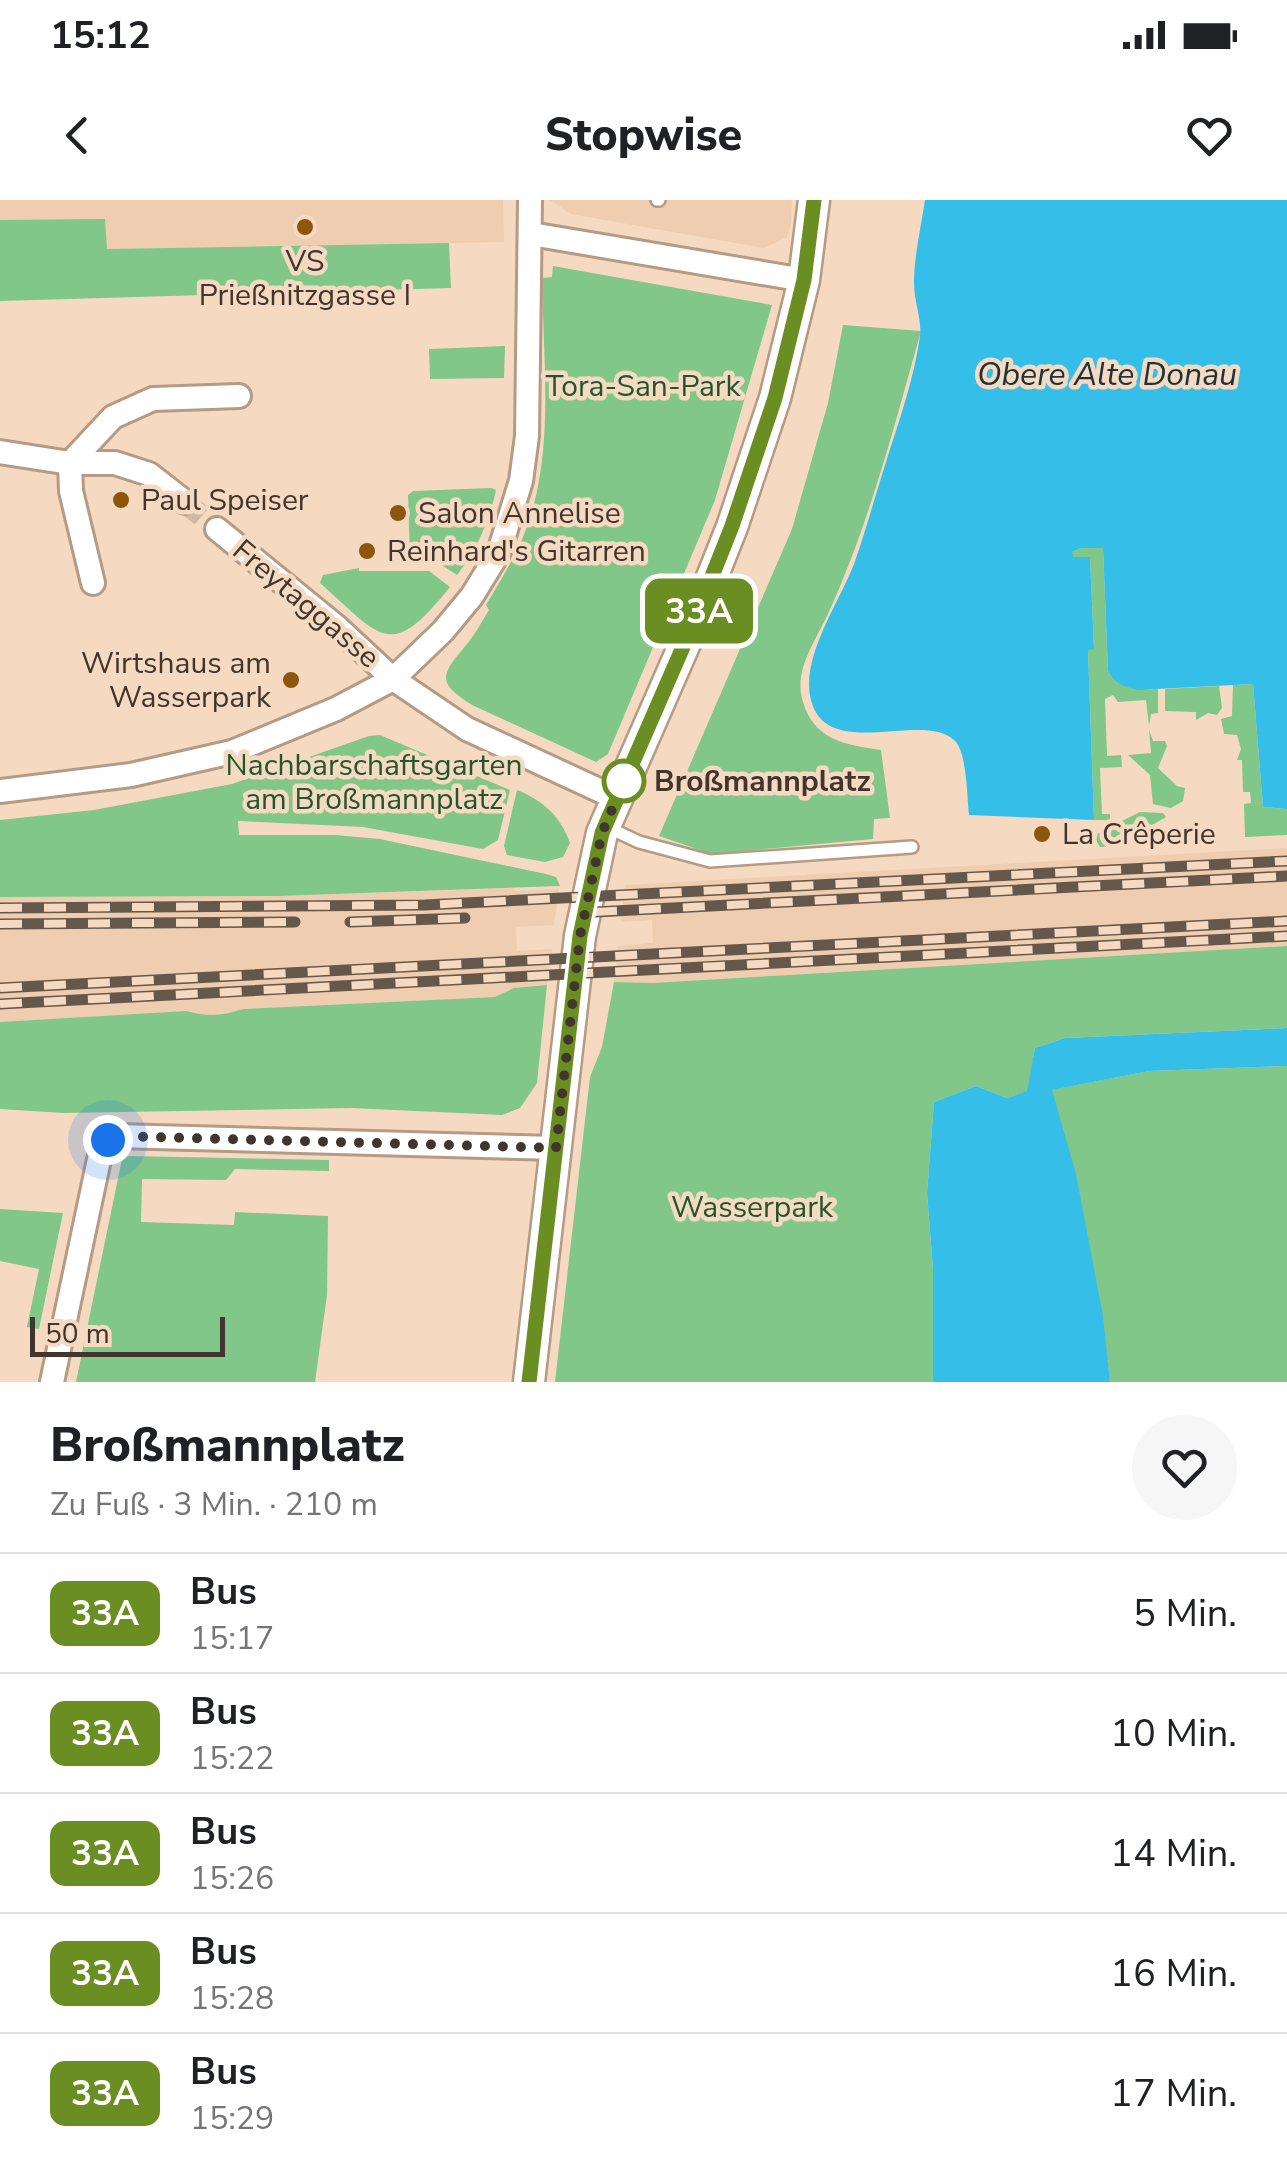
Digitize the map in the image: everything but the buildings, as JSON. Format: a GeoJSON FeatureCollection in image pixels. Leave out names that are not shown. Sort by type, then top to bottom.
{"type":"FeatureCollection","features":[{"type":"Feature","properties":{"kind":"street"},"geometry":{"type":"LineString","coordinates":[[0,791],[131,775],[232,752],[336,709],[394,679],[444,630],[472,596],[499,552],[516,504],[527,436],[530,200]]}},
{"type":"Feature","properties":{"kind":"street"},"geometry":{"type":"LineString","coordinates":[[529,1382],[580,936],[605,826],[732,526],[775,398],[804,280],[814,200]]}},
{"type":"Feature","properties":{"kind":"street"},"geometry":{"type":"LineString","coordinates":[[532,234],[804,280]]}},
{"type":"Feature","properties":{"kind":"street"},"geometry":{"type":"LineString","coordinates":[[93,582],[71,492],[70,463],[113,417],[153,399],[239,396]]}},
{"type":"Feature","properties":{"kind":"street"},"geometry":{"type":"LineString","coordinates":[[0,452],[70,463],[114,463],[149,474],[185,502]]}},
{"type":"Feature","properties":{"kind":"street","name":"Freytaggasse"},"geometry":{"type":"LineString","coordinates":[[217,529],[394,679]]}},
{"type":"Feature","properties":{"kind":"street"},"geometry":{"type":"LineString","coordinates":[[394,679],[467,729],[619,790]]}},
{"type":"Feature","properties":{"kind":"street"},"geometry":{"type":"LineString","coordinates":[[52,1382],[101,1150],[116,1136],[556,1148]]}},
{"type":"Feature","properties":{"kind":"lane"},"geometry":{"type":"LineString","coordinates":[[605,826],[639,842],[710,861],[912,847]]}},
{"type":"Feature","properties":{"kind":"shaded area","name":"VS Prießnitzgasse I"},"geometry":{"type":"Polygon","coordinates":[[[0,200],[503,200],[504,242],[106,249],[105,220],[0,220],[0,200]]]}},
{"type":"Feature","properties":{"kind":"shaded area"},"geometry":{"type":"Polygon","coordinates":[[[550,200],[792,200],[791,223],[787,237],[764,248],[571,214],[550,200]]]}},
{"type":"Feature","properties":{"kind":"shaded area"},"geometry":{"type":"Polygon","coordinates":[[[1287,848],[1287,946],[652,983],[614,982],[618,946],[653,943],[652,920],[621,922],[625,885],[1287,848]]]}},
{"type":"Feature","properties":{"kind":"shaded area"},"geometry":{"type":"Polygon","coordinates":[[[559,889],[554,925],[516,927],[517,951],[552,949],[547,985],[514,988],[496,997],[243,1009],[206,1017],[186,1011],[0,1022],[0,897],[278,896],[559,889]]]}},
{"type":"Feature","properties":{"kind":"green space"},"geometry":{"type":"Polygon","coordinates":[[[105,219],[107,249],[449,243],[451,288],[0,301],[0,220],[105,219]]]}},
{"type":"Feature","properties":{"kind":"green space","name":"Tora-San-Park"},"geometry":{"type":"Polygon","coordinates":[[[553,266],[772,305],[715,500],[608,754],[596,762],[472,705],[454,692],[446,680],[449,668],[489,610],[486,605],[519,546],[533,506],[544,442],[542,278],[552,277],[553,266]]]}},
{"type":"Feature","properties":{"kind":"green space"},"geometry":{"type":"Polygon","coordinates":[[[843,325],[921,331],[868,511],[801,679],[808,715],[823,733],[844,743],[881,750],[890,818],[874,819],[873,839],[711,854],[659,836],[792,529],[828,403],[843,325]]]}},
{"type":"Feature","properties":{"kind":"green space"},"geometry":{"type":"Polygon","coordinates":[[[505,346],[504,378],[430,379],[429,349],[505,346]]]}},
{"type":"Feature","properties":{"kind":"green space"},"geometry":{"type":"Polygon","coordinates":[[[496,490],[486,524],[457,575],[429,557],[410,555],[408,495],[413,491],[496,490]]]}},
{"type":"Feature","properties":{"kind":"green space"},"geometry":{"type":"Polygon","coordinates":[[[1103,548],[1108,671],[1123,685],[1158,689],[1158,713],[1151,714],[1149,726],[1146,700],[1118,702],[1113,695],[1105,699],[1107,756],[1121,755],[1122,767],[1100,768],[1102,814],[1110,814],[1110,820],[1094,820],[1088,649],[1094,649],[1090,557],[1072,557],[1072,552],[1103,548]]]}},
{"type":"Feature","properties":{"kind":"green space"},"geometry":{"type":"Polygon","coordinates":[[[359,568],[429,571],[450,587],[413,626],[386,634],[358,617],[320,583],[323,575],[359,568]]]}},
{"type":"Feature","properties":{"kind":"green space"},"geometry":{"type":"Polygon","coordinates":[[[1253,684],[1263,807],[1287,809],[1287,835],[1245,837],[1244,804],[1251,803],[1250,792],[1243,792],[1237,735],[1224,734],[1221,719],[1232,716],[1233,685],[1253,684]]]}},
{"type":"Feature","properties":{"kind":"green space"},"geometry":{"type":"Polygon","coordinates":[[[1219,686],[1222,708],[1217,715],[1208,713],[1196,720],[1196,712],[1165,711],[1165,689],[1219,686]]]}},
{"type":"Feature","properties":{"kind":"green space"},"geometry":{"type":"Polygon","coordinates":[[[1149,730],[1153,741],[1165,741],[1167,746],[1158,768],[1177,786],[1185,788],[1183,801],[1171,808],[1153,804],[1150,775],[1128,755],[1151,753],[1149,730]]]}},
{"type":"Feature","properties":{"kind":"green space","name":"Nachbarschaftsgarten am Broßmannplatz"},"geometry":{"type":"Polygon","coordinates":[[[380,735],[510,790],[498,840],[483,849],[363,827],[238,821],[239,835],[380,839],[546,874],[556,877],[560,886],[278,896],[0,897],[0,820],[94,810],[232,784],[380,735]]]}},
{"type":"Feature","properties":{"kind":"green space"},"geometry":{"type":"Polygon","coordinates":[[[517,790],[543,804],[556,817],[570,843],[563,857],[545,862],[507,855],[504,846],[517,790]]]}},
{"type":"Feature","properties":{"kind":"green space"},"geometry":{"type":"Polygon","coordinates":[[[1140,812],[1163,813],[1166,817],[1116,846],[1100,847],[1098,833],[1140,812]]]}},
{"type":"Feature","properties":{"kind":"green space","name":"Wasserpark"},"geometry":{"type":"Polygon","coordinates":[[[1287,946],[1287,1028],[1065,1038],[1035,1048],[1028,1091],[1007,1098],[976,1086],[934,1102],[927,1193],[933,1269],[933,1382],[555,1382],[590,1077],[602,1047],[614,982],[652,983],[1287,946]]]}},
{"type":"Feature","properties":{"kind":"green space"},"geometry":{"type":"Polygon","coordinates":[[[547,985],[537,1083],[520,1108],[502,1115],[351,1108],[64,1113],[0,1109],[0,1022],[186,1011],[215,1015],[243,1009],[495,997],[514,988],[547,985]]]}},
{"type":"Feature","properties":{"kind":"green space"},"geometry":{"type":"Polygon","coordinates":[[[1287,1066],[1287,1382],[1110,1382],[1087,1235],[1051,1090],[1149,1071],[1287,1066]]]}},
{"type":"Feature","properties":{"kind":"green space"},"geometry":{"type":"Polygon","coordinates":[[[129,1156],[329,1160],[329,1171],[235,1169],[226,1180],[142,1179],[141,1222],[234,1225],[235,1212],[328,1216],[327,1295],[315,1382],[76,1382],[122,1159],[129,1156]]]}},
{"type":"Feature","properties":{"kind":"green space"},"geometry":{"type":"Polygon","coordinates":[[[0,1209],[63,1213],[39,1329],[27,1327],[39,1269],[0,1261],[0,1209]]]}},
{"type":"Feature","properties":{"kind":"water","name":"Obere Alte Donau"},"geometry":{"type":"Polygon","coordinates":[[[925,200],[1287,200],[1287,809],[1263,807],[1253,684],[1137,690],[1120,684],[1108,671],[1103,548],[1072,552],[1073,557],[1090,557],[1094,649],[1088,650],[1094,820],[969,815],[964,765],[955,741],[941,733],[922,730],[856,732],[836,728],[821,719],[811,700],[811,667],[858,551],[906,400],[917,352],[920,330],[914,273],[925,200]]]}},
{"type":"Feature","properties":{"kind":"water"},"geometry":{"type":"Polygon","coordinates":[[[1287,1028],[1287,1066],[1149,1071],[1052,1090],[1076,1174],[1103,1316],[1110,1382],[933,1382],[933,1269],[927,1193],[934,1102],[976,1086],[1007,1098],[1027,1091],[1035,1048],[1065,1038],[1287,1028]]]}},
{"type":"Feature","properties":{"kind":"tunnel"},"geometry":{"type":"LineString","coordinates":[[185,502],[217,529]]}},
{"type":"Feature","properties":{"kind":"railway"},"geometry":{"type":"LineString","coordinates":[[0,908],[425,905],[1287,861]]}},
{"type":"Feature","properties":{"kind":"railway"},"geometry":{"type":"LineString","coordinates":[[595,912],[1287,876]]}},
{"type":"Feature","properties":{"kind":"railway"},"geometry":{"type":"LineString","coordinates":[[350,922],[465,918]]}},
{"type":"Feature","properties":{"kind":"railway"},"geometry":{"type":"LineString","coordinates":[[0,988],[1287,921]]}},
{"type":"Feature","properties":{"kind":"railway"},"geometry":{"type":"LineString","coordinates":[[0,924],[295,922]]}},
{"type":"Feature","properties":{"kind":"railway"},"geometry":{"type":"LineString","coordinates":[[0,1004],[1287,936]]}},
{"type":"Feature","properties":{"kind":"bus line","name":"33A"},"geometry":{"type":"LineString","coordinates":[[529,1382],[580,936],[602,833],[732,526],[775,398],[804,280],[814,200]]}},
{"type":"Feature","properties":{"kind":"place","name":"VS Prießnitzgasse I"},"geometry":{"type":"Point","coordinates":[305,227]}},
{"type":"Feature","properties":{"kind":"place","name":"Paul Speiser"},"geometry":{"type":"Point","coordinates":[121,500]}},
{"type":"Feature","properties":{"kind":"place","name":"Salon Annelise"},"geometry":{"type":"Point","coordinates":[398,513]}},
{"type":"Feature","properties":{"kind":"place","name":"Reinhard's Gitarren"},"geometry":{"type":"Point","coordinates":[367,551]}},
{"type":"Feature","properties":{"kind":"place","name":"Wirtshaus am Wasserpark"},"geometry":{"type":"Point","coordinates":[291,680]}},
{"type":"Feature","properties":{"kind":"place","name":"Broßmannplatz"},"geometry":{"type":"Point","coordinates":[624,781]}},
{"type":"Feature","properties":{"kind":"place","name":"La Crêperie"},"geometry":{"type":"Point","coordinates":[1042,834]}},
{"type":"Feature","properties":{"kind":"route"},"geometry":{"type":"LineString","coordinates":[[108,1140],[116,1136],[285,1138],[556,1148],[580,936],[602,833],[624,781]]}}]}
